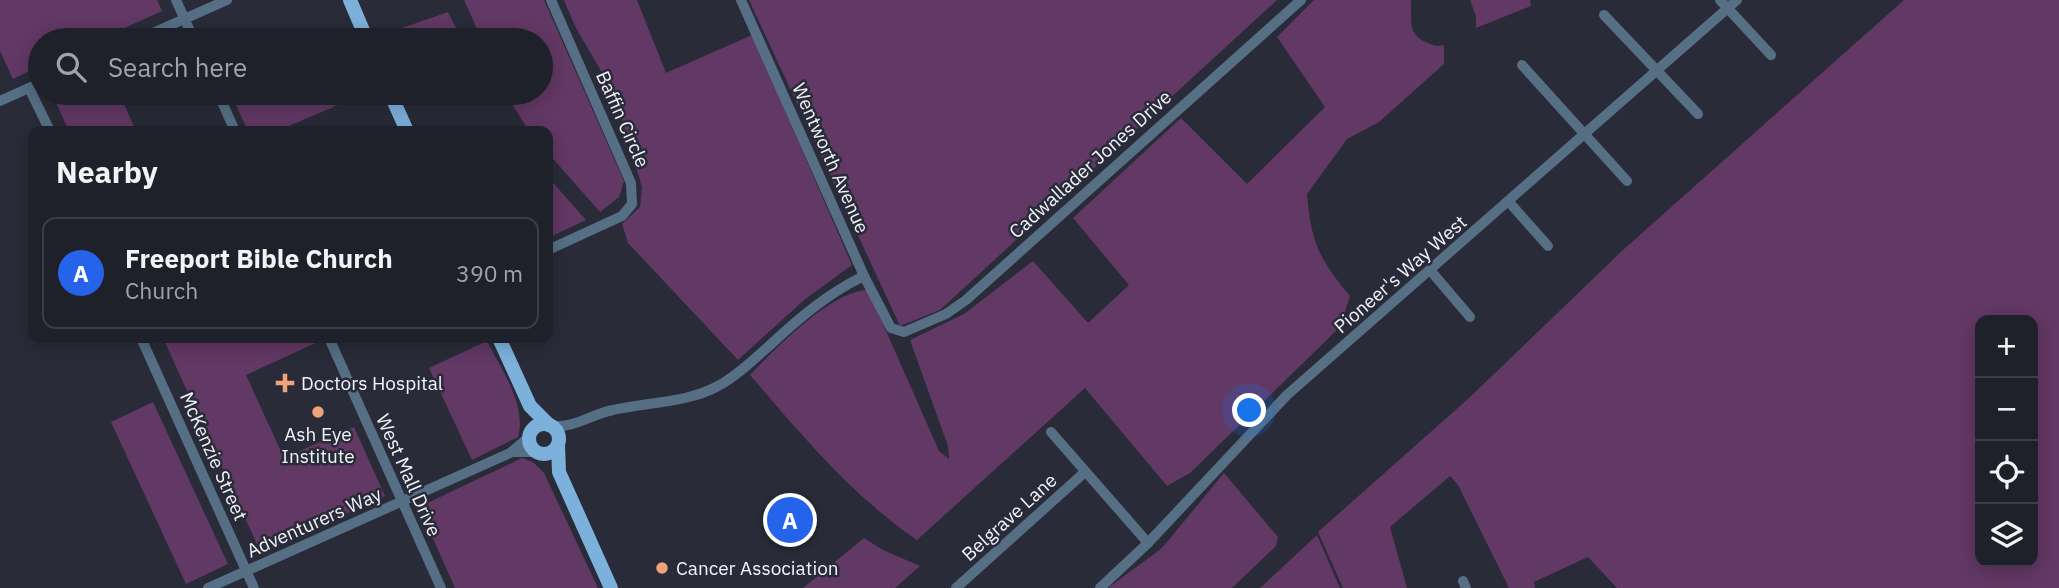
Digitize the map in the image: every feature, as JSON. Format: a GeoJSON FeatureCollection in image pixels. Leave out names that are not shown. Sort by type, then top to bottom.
{"type":"FeatureCollection","features":[{"type":"Feature","properties":{"kind":"main road"},"geometry":{"type":"LineString","coordinates":[[350,0],[362,28]]}},
{"type":"Feature","properties":{"kind":"main road"},"geometry":{"type":"LineString","coordinates":[[395,105],[405,126]]}},
{"type":"Feature","properties":{"kind":"main road"},"geometry":{"type":"LineString","coordinates":[[501,343],[530,406],[557,432],[559,472],[611,588]]}},
{"type":"Feature","properties":{"kind":"main road"},"geometry":{"type":"LineString","coordinates":[[530,406],[531,447],[559,472]]}},
{"type":"Feature","properties":{"kind":"main road"},"geometry":{"type":"LineString","coordinates":[[530,435],[538,425],[550,426]]}},
{"type":"Feature","properties":{"kind":"main road"},"geometry":{"type":"LineString","coordinates":[[537,452],[552,452],[558,443]]}},
{"type":"Feature","properties":{"kind":"street"},"geometry":{"type":"LineString","coordinates":[[176,0],[188,28]]}},
{"type":"Feature","properties":{"kind":"street"},"geometry":{"type":"LineString","coordinates":[[164,28],[227,0]]}},
{"type":"Feature","properties":{"kind":"street","name":"Baffin Circle"},"geometry":{"type":"LineString","coordinates":[[551,0],[631,183],[632,204],[622,216],[553,248]]}},
{"type":"Feature","properties":{"kind":"street","name":"Wentworth Avenue"},"geometry":{"type":"LineString","coordinates":[[741,0],[864,276],[891,328]]}},
{"type":"Feature","properties":{"kind":"street","name":"Cadwallader Jones Drive"},"geometry":{"type":"LineString","coordinates":[[891,328],[904,332],[919,327],[946,314],[965,300],[1301,0]]}},
{"type":"Feature","properties":{"kind":"street","name":"Pioneer's Way West"},"geometry":{"type":"LineString","coordinates":[[1100,588],[1148,543],[1287,395],[1585,135],[1724,4],[1737,0]]}},
{"type":"Feature","properties":{"kind":"street"},"geometry":{"type":"LineString","coordinates":[[1724,4],[1771,55]]}},
{"type":"Feature","properties":{"kind":"street"},"geometry":{"type":"LineString","coordinates":[[1604,15],[1698,114]]}},
{"type":"Feature","properties":{"kind":"street"},"geometry":{"type":"LineString","coordinates":[[1521,65],[1627,181]]}},
{"type":"Feature","properties":{"kind":"street"},"geometry":{"type":"LineString","coordinates":[[0,101],[28,88]]}},
{"type":"Feature","properties":{"kind":"street"},"geometry":{"type":"LineString","coordinates":[[42,105],[48,126]]}},
{"type":"Feature","properties":{"kind":"street"},"geometry":{"type":"LineString","coordinates":[[223,105],[233,126]]}},
{"type":"Feature","properties":{"kind":"street"},"geometry":{"type":"LineString","coordinates":[[1509,202],[1548,246]]}},
{"type":"Feature","properties":{"kind":"street"},"geometry":{"type":"LineString","coordinates":[[1430,270],[1470,317]]}},
{"type":"Feature","properties":{"kind":"street"},"geometry":{"type":"LineString","coordinates":[[550,426],[564,427],[610,410],[700,394],[718,386],[734,376],[803,314],[864,276]]}},
{"type":"Feature","properties":{"kind":"street","name":"McKenzie Street"},"geometry":{"type":"LineString","coordinates":[[143,343],[254,588]]}},
{"type":"Feature","properties":{"kind":"street","name":"West Mall Drive"},"geometry":{"type":"LineString","coordinates":[[331,343],[441,588]]}},
{"type":"Feature","properties":{"kind":"street"},"geometry":{"type":"LineString","coordinates":[[558,443],[577,423]]}},
{"type":"Feature","properties":{"kind":"street"},"geometry":{"type":"LineString","coordinates":[[1051,432],[1148,543]]}},
{"type":"Feature","properties":{"kind":"street","name":"Adventurers Way"},"geometry":{"type":"LineString","coordinates":[[208,588],[510,453],[530,435]]}},
{"type":"Feature","properties":{"kind":"street","name":"Adventurers Way"},"geometry":{"type":"LineString","coordinates":[[510,453],[537,452]]}},
{"type":"Feature","properties":{"kind":"street","name":"Belgrave Lane"},"geometry":{"type":"LineString","coordinates":[[956,588],[1085,472]]}},
{"type":"Feature","properties":{"kind":"shaded area"},"geometry":{"type":"Polygon","coordinates":[[[0,0],[157,0],[162,11],[124,28],[28,28],[28,72],[13,79],[0,51],[0,0]]]}},
{"type":"Feature","properties":{"kind":"shaded area"},"geometry":{"type":"Polygon","coordinates":[[[464,0],[544,0],[624,181],[619,197],[600,212],[553,159],[553,126],[526,126],[513,105],[553,105],[553,28],[477,28],[464,0]]]}},
{"type":"Feature","properties":{"kind":"shaded area"},"geometry":{"type":"Polygon","coordinates":[[[564,0],[637,0],[666,73],[752,35],[852,265],[804,300],[738,360],[628,243],[622,224],[640,207],[642,187],[614,93],[576,28],[564,0]]]}},
{"type":"Feature","properties":{"kind":"shaded area"},"geometry":{"type":"Polygon","coordinates":[[[749,0],[1277,0],[940,310],[900,326],[749,0]]]}},
{"type":"Feature","properties":{"kind":"shaded area"},"geometry":{"type":"Polygon","coordinates":[[[1314,0],[1411,0],[1413,31],[1421,40],[1438,46],[1444,45],[1444,64],[1379,122],[1347,139],[1307,194],[1311,225],[1318,249],[1350,296],[1340,327],[1190,473],[1167,486],[1085,388],[917,540],[849,484],[808,442],[750,375],[821,310],[854,293],[868,290],[939,451],[949,459],[948,446],[910,340],[964,314],[1033,261],[1088,323],[1129,285],[1073,218],[1181,118],[1247,184],[1325,107],[1277,37],[1314,0]]]}},
{"type":"Feature","properties":{"kind":"shaded area"},"geometry":{"type":"Polygon","coordinates":[[[1470,0],[1530,0],[1531,6],[1476,28],[1476,16],[1470,0]]]}},
{"type":"Feature","properties":{"kind":"shaded area"},"geometry":{"type":"Polygon","coordinates":[[[1904,0],[2059,0],[2059,588],[1617,588],[1588,557],[1534,582],[1535,588],[1509,588],[1458,485],[1450,476],[1390,527],[1407,588],[1343,588],[1318,532],[1469,398],[1623,250],[1904,0]]]}},
{"type":"Feature","properties":{"kind":"shaded area"},"geometry":{"type":"Polygon","coordinates":[[[448,12],[456,28],[402,28],[448,12]]]}},
{"type":"Feature","properties":{"kind":"shaded area"},"geometry":{"type":"Polygon","coordinates":[[[57,105],[124,105],[134,126],[67,126],[57,105]]]}},
{"type":"Feature","properties":{"kind":"shaded area"},"geometry":{"type":"Polygon","coordinates":[[[236,105],[338,105],[289,126],[246,126],[236,105]]]}},
{"type":"Feature","properties":{"kind":"shaded area"},"geometry":{"type":"Polygon","coordinates":[[[553,183],[586,220],[553,236],[553,183]]]}},
{"type":"Feature","properties":{"kind":"shaded area"},"geometry":{"type":"Polygon","coordinates":[[[165,343],[316,343],[246,375],[284,458],[354,427],[385,496],[261,553],[165,343]]]}},
{"type":"Feature","properties":{"kind":"shaded area"},"geometry":{"type":"Polygon","coordinates":[[[488,343],[516,400],[520,425],[518,437],[472,460],[429,368],[488,343]]]}},
{"type":"Feature","properties":{"kind":"shaded area"},"geometry":{"type":"Polygon","coordinates":[[[153,402],[228,564],[186,584],[111,422],[153,402]]]}},
{"type":"Feature","properties":{"kind":"shaded area"},"geometry":{"type":"Polygon","coordinates":[[[522,458],[533,462],[544,473],[598,588],[455,588],[419,507],[522,458]]]}},
{"type":"Feature","properties":{"kind":"shaded area"},"geometry":{"type":"Polygon","coordinates":[[[1224,473],[1278,537],[1276,546],[1232,588],[1108,588],[1162,548],[1224,473]]]}},
{"type":"Feature","properties":{"kind":"shaded area"},"geometry":{"type":"Polygon","coordinates":[[[1317,535],[1340,588],[1260,588],[1317,535]]]}},
{"type":"Feature","properties":{"kind":"shaded area"},"geometry":{"type":"Polygon","coordinates":[[[864,538],[883,550],[920,566],[895,588],[803,588],[864,538]]]}},
{"type":"Feature","properties":{"kind":"place","name":"Doctors Hospital"},"geometry":{"type":"Point","coordinates":[285,383]}},
{"type":"Feature","properties":{"kind":"place","name":"Ash Eye Institute"},"geometry":{"type":"Point","coordinates":[318,412]}},
{"type":"Feature","properties":{"kind":"place","name":"Freeport Bible Church"},"geometry":{"type":"Point","coordinates":[790,520]}},
{"type":"Feature","properties":{"kind":"place","name":"Cancer Association"},"geometry":{"type":"Point","coordinates":[662,568]}}]}
